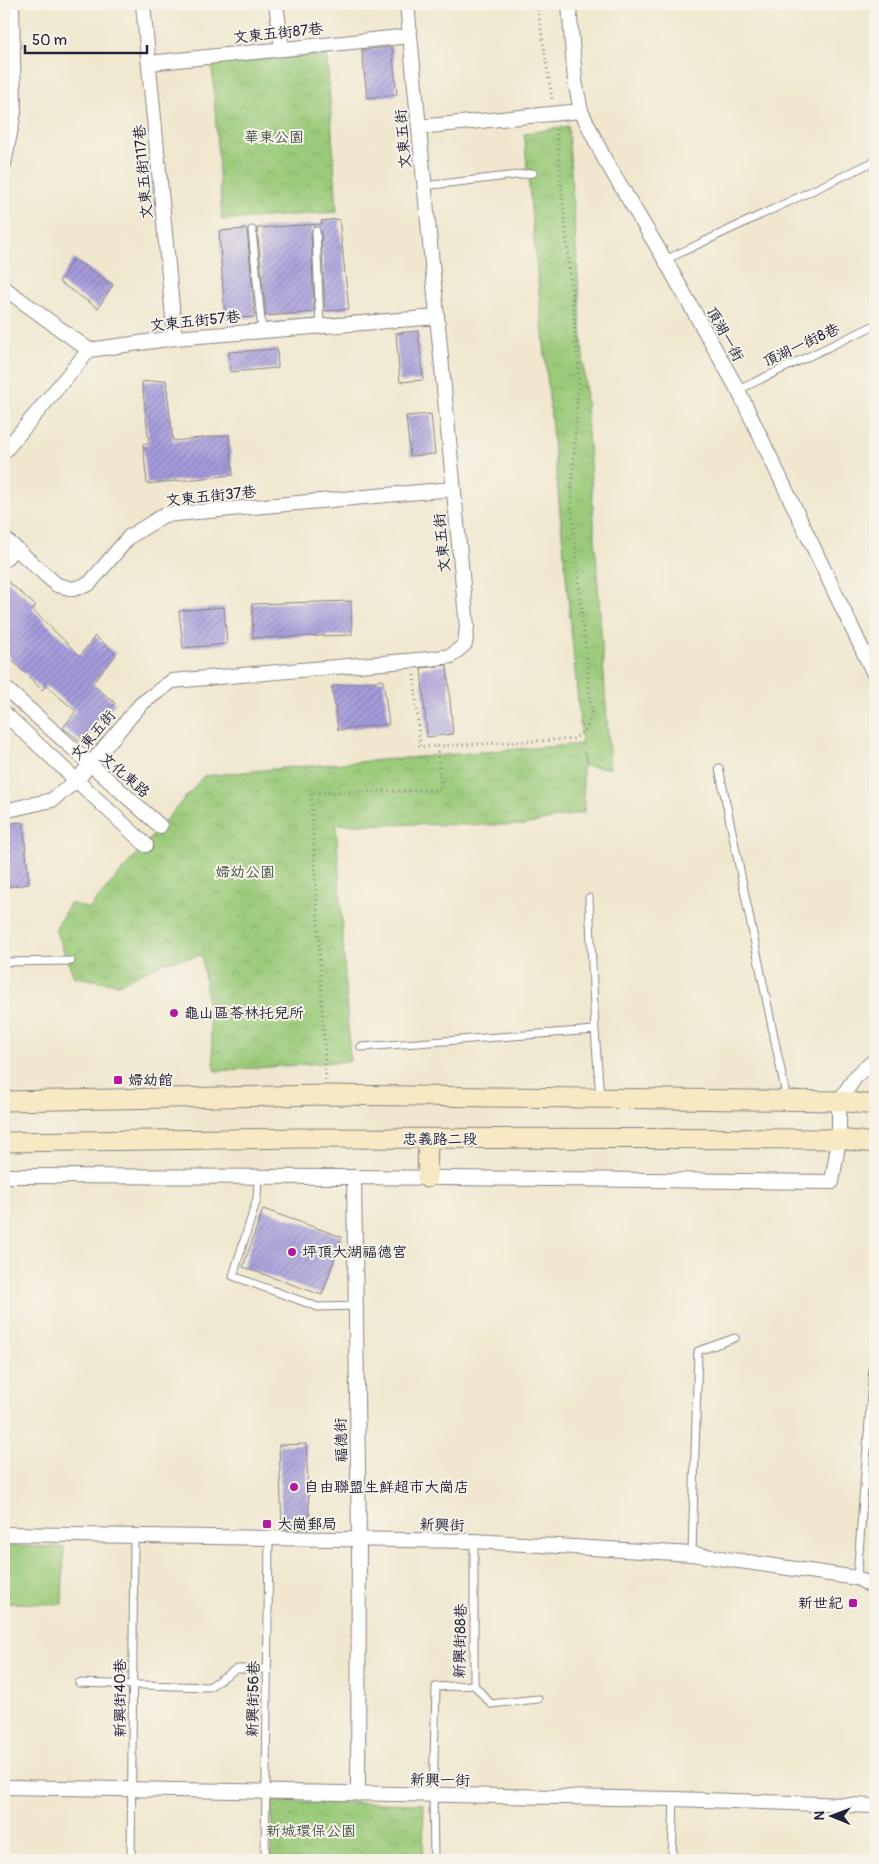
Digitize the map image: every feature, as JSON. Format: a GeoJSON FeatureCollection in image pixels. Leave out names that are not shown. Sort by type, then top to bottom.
{"type":"FeatureCollection","features":[{"type":"Feature","properties":{"kind":"main road"},"geometry":{"type":"LineString","coordinates":[[4,1101],[327,1096],[787,1101],[875,1105]]}},
{"type":"Feature","properties":{"kind":"main road"},"geometry":{"type":"LineString","coordinates":[[427,1178],[428,1139]]}},
{"type":"Feature","properties":{"kind":"main road","name":"忠義路二段"},"geometry":{"type":"LineString","coordinates":[[4,1142],[839,1139],[875,1143]]}},
{"type":"Feature","properties":{"kind":"street"},"geometry":{"type":"LineString","coordinates":[[4,164],[14,112],[12,4]]}},
{"type":"Feature","properties":{"kind":"street","name":"文東五街117巷"},"geometry":{"type":"LineString","coordinates":[[143,4],[175,338]]}},
{"type":"Feature","properties":{"kind":"street"},"geometry":{"type":"LineString","coordinates":[[276,4],[282,49]]}},
{"type":"Feature","properties":{"kind":"street","name":"文東五街"},"geometry":{"type":"LineString","coordinates":[[4,811],[52,800],[77,780],[141,704],[172,681],[451,656],[465,644],[467,627],[407,4]]}},
{"type":"Feature","properties":{"kind":"street","name":"頂湖一街"},"geometry":{"type":"LineString","coordinates":[[569,4],[575,80],[582,111],[604,158],[665,260],[738,390],[875,676]]}},
{"type":"Feature","properties":{"kind":"street","name":"文東五街87巷"},"geometry":{"type":"LineString","coordinates":[[149,63],[410,36]]}},
{"type":"Feature","properties":{"kind":"street"},"geometry":{"type":"LineString","coordinates":[[419,127],[582,111]]}},
{"type":"Feature","properties":{"kind":"street"},"geometry":{"type":"LineString","coordinates":[[4,288],[89,350],[4,452]]}},
{"type":"Feature","properties":{"kind":"street","name":"文東五街57巷"},"geometry":{"type":"LineString","coordinates":[[89,350],[175,338],[437,317]]}},
{"type":"Feature","properties":{"kind":"street","name":"文東五街37巷"},"geometry":{"type":"LineString","coordinates":[[14,549],[57,585],[73,589],[90,584],[129,537],[164,515],[453,489]]}},
{"type":"Feature","properties":{"kind":"street"},"geometry":{"type":"LineString","coordinates":[[4,538],[14,549],[4,560]]}},
{"type":"Feature","properties":{"kind":"street","name":"文化東路"},"geometry":{"type":"LineString","coordinates":[[4,687],[89,765],[160,826]]}},
{"type":"Feature","properties":{"kind":"street"},"geometry":{"type":"LineString","coordinates":[[4,713],[146,844]]}},
{"type":"Feature","properties":{"kind":"street"},"geometry":{"type":"LineString","coordinates":[[4,1176],[258,1176],[832,1182],[839,1139],[839,1102],[857,1075],[875,1060]]}},
{"type":"Feature","properties":{"kind":"street","name":"福德街"},"geometry":{"type":"LineString","coordinates":[[354,1177],[359,1540],[358,1794]]}},
{"type":"Feature","properties":{"kind":"street","name":"新興街"},"geometry":{"type":"LineString","coordinates":[[4,1534],[474,1541],[692,1554],[857,1578],[875,1588]]}},
{"type":"Feature","properties":{"kind":"street","name":"新興一街"},"geometry":{"type":"LineString","coordinates":[[4,1787],[674,1799],[875,1806]]}},
{"type":"Feature","properties":{"kind":"lane"},"geometry":{"type":"LineString","coordinates":[[665,260],[875,161]]}},
{"type":"Feature","properties":{"kind":"lane"},"geometry":{"type":"LineString","coordinates":[[424,186],[532,173]]}},
{"type":"Feature","properties":{"kind":"lane"},"geometry":{"type":"LineString","coordinates":[[252,230],[262,331]]}},
{"type":"Feature","properties":{"kind":"lane"},"geometry":{"type":"LineString","coordinates":[[316,231],[320,326]]}},
{"type":"Feature","properties":{"kind":"lane","name":"頂湖一街8巷"},"geometry":{"type":"LineString","coordinates":[[738,390],[875,325]]}},
{"type":"Feature","properties":{"kind":"lane"},"geometry":{"type":"LineString","coordinates":[[719,768],[787,1101]]}},
{"type":"Feature","properties":{"kind":"lane"},"geometry":{"type":"LineString","coordinates":[[589,898],[600,1098]]}},
{"type":"Feature","properties":{"kind":"lane"},"geometry":{"type":"LineString","coordinates":[[4,962],[71,961]]}},
{"type":"Feature","properties":{"kind":"lane"},"geometry":{"type":"LineString","coordinates":[[361,1047],[595,1030]]}},
{"type":"Feature","properties":{"kind":"lane"},"geometry":{"type":"LineString","coordinates":[[258,1176],[258,1199],[233,1276],[318,1307],[356,1306]]}},
{"type":"Feature","properties":{"kind":"lane"},"geometry":{"type":"LineString","coordinates":[[692,1554],[698,1351],[735,1338]]}},
{"type":"Feature","properties":{"kind":"lane"},"geometry":{"type":"LineString","coordinates":[[857,1578],[874,1356]]}},
{"type":"Feature","properties":{"kind":"lane","name":"新興街40巷"},"geometry":{"type":"LineString","coordinates":[[131,1860],[134,1536]]}},
{"type":"Feature","properties":{"kind":"lane","name":"新興街56巷"},"geometry":{"type":"LineString","coordinates":[[265,1860],[269,1538]]}},
{"type":"Feature","properties":{"kind":"lane","name":"新興街88巷"},"geometry":{"type":"LineString","coordinates":[[432,1796],[436,1687],[474,1685],[474,1541]]}},
{"type":"Feature","properties":{"kind":"lane"},"geometry":{"type":"LineString","coordinates":[[80,1683],[209,1687],[236,1669],[267,1669]]}},
{"type":"Feature","properties":{"kind":"lane"},"geometry":{"type":"LineString","coordinates":[[474,1685],[491,1704],[538,1699]]}},
{"type":"Feature","properties":{"kind":"lane"},"geometry":{"type":"LineString","coordinates":[[432,1796],[434,1860]]}},
{"type":"Feature","properties":{"kind":"lane"},"geometry":{"type":"LineString","coordinates":[[672,1860],[674,1799]]}},
{"type":"Feature","properties":{"kind":"path"},"geometry":{"type":"LineString","coordinates":[[413,660],[420,747],[574,739],[586,729],[592,717],[571,502],[579,372],[555,114],[537,4]]}},
{"type":"Feature","properties":{"kind":"path"},"geometry":{"type":"LineString","coordinates":[[327,1096],[311,793],[441,790],[437,746]]}},
{"type":"Feature","properties":{"kind":"green space","name":"華東公園"},"geometry":{"type":"Polygon","coordinates":[[[327,55],[337,212],[222,220],[212,62],[327,55]]]}},
{"type":"Feature","properties":{"kind":"green space","name":"婦幼公園"},"geometry":{"type":"Polygon","coordinates":[[[568,126],[610,768],[584,766],[582,753],[584,812],[524,825],[336,824],[350,1061],[215,1071],[202,955],[164,962],[119,984],[74,977],[55,929],[70,903],[89,909],[204,776],[582,744],[524,134],[568,126]]]}},
{"type":"Feature","properties":{"kind":"green space"},"geometry":{"type":"Polygon","coordinates":[[[4,1546],[64,1547],[62,1604],[4,1603],[4,1546]]]}},
{"type":"Feature","properties":{"kind":"green space","name":"新城環保公園"},"geometry":{"type":"Polygon","coordinates":[[[272,1801],[424,1804],[423,1860],[271,1860],[272,1801]]]}},
{"type":"Feature","properties":{"kind":"building"},"geometry":{"type":"Polygon","coordinates":[[[392,47],[397,95],[367,98],[362,50],[392,47]]]}},
{"type":"Feature","properties":{"kind":"building"},"geometry":{"type":"Polygon","coordinates":[[[339,219],[349,309],[325,311],[321,231],[315,226],[311,231],[314,312],[266,316],[257,228],[322,224],[321,221],[339,219]]]}},
{"type":"Feature","properties":{"kind":"building"},"geometry":{"type":"Polygon","coordinates":[[[247,229],[255,317],[225,319],[219,231],[247,229]]]}},
{"type":"Feature","properties":{"kind":"building"},"geometry":{"type":"Polygon","coordinates":[[[74,259],[113,285],[98,308],[59,282],[74,259]]]}},
{"type":"Feature","properties":{"kind":"building"},"geometry":{"type":"Polygon","coordinates":[[[418,331],[423,380],[400,382],[396,333],[418,331]]]}},
{"type":"Feature","properties":{"kind":"building"},"geometry":{"type":"Polygon","coordinates":[[[277,349],[278,368],[230,372],[229,352],[277,349]]]}},
{"type":"Feature","properties":{"kind":"building"},"geometry":{"type":"Polygon","coordinates":[[[166,380],[173,441],[229,435],[233,475],[147,484],[143,444],[149,444],[142,382],[166,380]]]}},
{"type":"Feature","properties":{"kind":"building"},"geometry":{"type":"Polygon","coordinates":[[[431,414],[435,454],[410,456],[406,416],[431,414]]]}},
{"type":"Feature","properties":{"kind":"building"},"geometry":{"type":"Polygon","coordinates":[[[4,578],[36,606],[32,609],[80,656],[95,636],[116,654],[92,684],[115,703],[83,743],[63,728],[76,711],[46,686],[42,690],[4,652],[4,578]]]}},
{"type":"Feature","properties":{"kind":"building"},"geometry":{"type":"Polygon","coordinates":[[[351,601],[352,635],[253,638],[252,604],[351,601]]]}},
{"type":"Feature","properties":{"kind":"building"},"geometry":{"type":"Polygon","coordinates":[[[224,607],[227,644],[183,648],[179,611],[224,607]]]}},
{"type":"Feature","properties":{"kind":"building"},"geometry":{"type":"Polygon","coordinates":[[[447,665],[453,734],[427,737],[421,668],[447,665]]]}},
{"type":"Feature","properties":{"kind":"building"},"geometry":{"type":"Polygon","coordinates":[[[383,680],[389,724],[338,730],[332,686],[383,680]]]}},
{"type":"Feature","properties":{"kind":"building"},"geometry":{"type":"Polygon","coordinates":[[[23,822],[29,884],[4,887],[4,824],[23,822]]]}},
{"type":"Feature","properties":{"kind":"building","name":"坪頂大湖福德宮"},"geometry":{"type":"Polygon","coordinates":[[[263,1209],[342,1237],[322,1295],[243,1267],[263,1209]]]}},
{"type":"Feature","properties":{"kind":"building","name":"自由聯盟生鮮超市大崗店"},"geometry":{"type":"Polygon","coordinates":[[[306,1444],[310,1529],[282,1529],[279,1445],[306,1444]]]}},
{"type":"Feature","properties":{"kind":"place","name":"龜山區苓林托兒所"},"geometry":{"type":"Point","coordinates":[174,1013]}},
{"type":"Feature","properties":{"kind":"place","name":"婦幼館"},"geometry":{"type":"Point","coordinates":[118,1080]}},
{"type":"Feature","properties":{"kind":"place","name":"坪頂大湖福德宮"},"geometry":{"type":"Point","coordinates":[292,1252]}},
{"type":"Feature","properties":{"kind":"place","name":"自由聯盟生鮮超市大崗店"},"geometry":{"type":"Point","coordinates":[294,1487]}},
{"type":"Feature","properties":{"kind":"place","name":"大崗郵局"},"geometry":{"type":"Point","coordinates":[267,1524]}},
{"type":"Feature","properties":{"kind":"place","name":"新世紀"},"geometry":{"type":"Point","coordinates":[853,1603]}}]}
